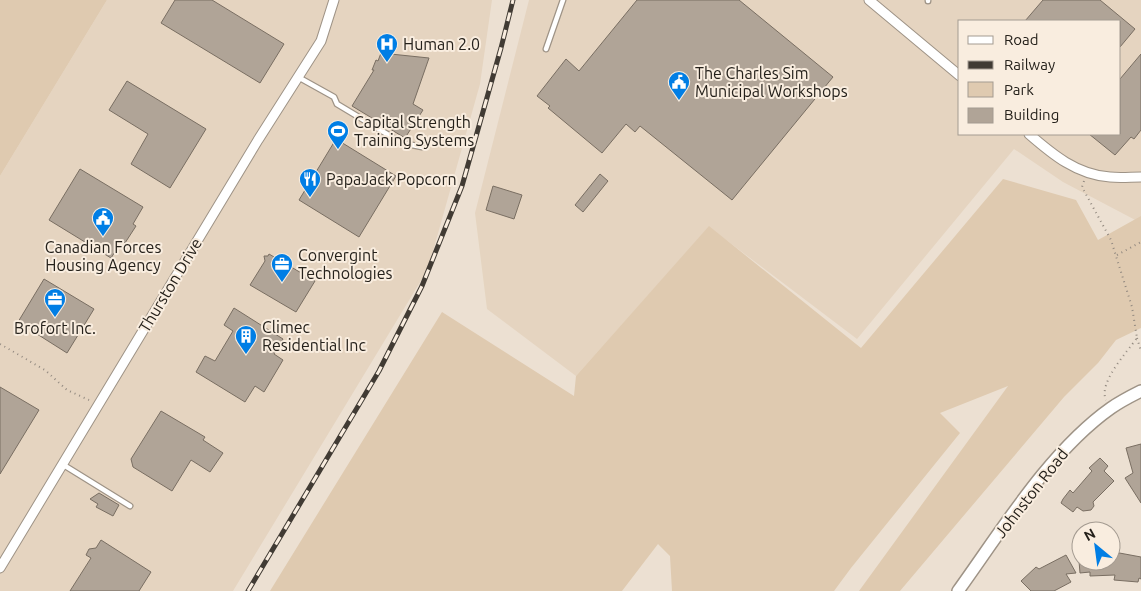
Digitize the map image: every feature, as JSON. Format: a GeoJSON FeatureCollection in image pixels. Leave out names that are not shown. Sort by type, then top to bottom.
{"type":"FeatureCollection","features":[{"type":"Feature","properties":{"kind":"street","name":"Thurston Drive"},"geometry":{"type":"LineString","coordinates":[[0,568],[253,148],[321,41],[334,0]]}},
{"type":"Feature","properties":{"kind":"street"},"geometry":{"type":"LineString","coordinates":[[869,0],[958,74]]}},
{"type":"Feature","properties":{"kind":"street"},"geometry":{"type":"LineString","coordinates":[[1030,135],[1067,164],[1087,172],[1108,178],[1141,177]]}},
{"type":"Feature","properties":{"kind":"street","name":"Johnston Road"},"geometry":{"type":"LineString","coordinates":[[958,591],[1044,472],[1070,444],[1111,408],[1141,390]]}},
{"type":"Feature","properties":{"kind":"lane"},"geometry":{"type":"LineString","coordinates":[[546,49],[563,0]]}},
{"type":"Feature","properties":{"kind":"lane"},"geometry":{"type":"LineString","coordinates":[[298,77],[334,97],[337,104],[402,143],[422,148]]}},
{"type":"Feature","properties":{"kind":"lane"},"geometry":{"type":"LineString","coordinates":[[62,464],[130,506]]}},
{"type":"Feature","properties":{"kind":"path"},"geometry":{"type":"LineString","coordinates":[[1087,172],[1082,187],[1111,240],[1132,307],[1141,351]]}},
{"type":"Feature","properties":{"kind":"path"},"geometry":{"type":"LineString","coordinates":[[1116,255],[1141,242]]}},
{"type":"Feature","properties":{"kind":"path"},"geometry":{"type":"LineString","coordinates":[[1111,408],[1104,396],[1107,380],[1137,338]]}},
{"type":"Feature","properties":{"kind":"path"},"geometry":{"type":"LineString","coordinates":[[0,344],[45,370],[67,390],[98,404]]}},
{"type":"Feature","properties":{"kind":"shaded area"},"geometry":{"type":"Polygon","coordinates":[[[107,0],[492,0],[480,84],[428,269],[233,591],[0,591],[0,176],[107,0]]]}},
{"type":"Feature","properties":{"kind":"shaded area"},"geometry":{"type":"Polygon","coordinates":[[[529,0],[1141,0],[1141,223],[1063,182],[1014,149],[857,339],[709,227],[576,376],[487,309],[475,213],[529,0]]]}},
{"type":"Feature","properties":{"kind":"green space"},"geometry":{"type":"Polygon","coordinates":[[[0,0],[107,0],[0,176],[0,0]]]}},
{"type":"Feature","properties":{"kind":"green space"},"geometry":{"type":"Polygon","coordinates":[[[1003,179],[1076,200],[1098,240],[1141,216],[1141,328],[1116,340],[1098,363],[1064,397],[900,591],[859,591],[1008,386],[940,413],[960,433],[834,591],[672,591],[670,556],[658,544],[622,591],[270,591],[442,312],[574,396],[576,376],[709,226],[861,348],[1003,179]]]}},
{"type":"Feature","properties":{"kind":"building"},"geometry":{"type":"Polygon","coordinates":[[[175,0],[212,0],[284,44],[260,83],[161,23],[175,0]]]}},
{"type":"Feature","properties":{"kind":"building","name":"The Charles Sim Municipal Workshops"},"geometry":{"type":"Polygon","coordinates":[[[637,0],[739,0],[833,77],[732,200],[640,126],[635,132],[626,124],[602,153],[548,108],[550,106],[537,96],[566,59],[579,71],[637,0]]]}},
{"type":"Feature","properties":{"kind":"building"},"geometry":{"type":"Polygon","coordinates":[[[1043,0],[1100,0],[1135,29],[1121,46],[1121,20],[1026,20],[1043,0]]]}},
{"type":"Feature","properties":{"kind":"building"},"geometry":{"type":"Polygon","coordinates":[[[381,53],[429,58],[413,104],[423,110],[405,138],[352,106],[374,70],[372,70],[381,53]]]}},
{"type":"Feature","properties":{"kind":"building"},"geometry":{"type":"Polygon","coordinates":[[[1141,54],[1141,130],[1134,139],[1131,137],[1115,155],[1090,135],[1121,135],[1121,78],[1141,54]]]}},
{"type":"Feature","properties":{"kind":"building"},"geometry":{"type":"Polygon","coordinates":[[[127,81],[206,129],[170,188],[131,164],[148,134],[109,110],[127,81]]]}},
{"type":"Feature","properties":{"kind":"building"},"geometry":{"type":"Polygon","coordinates":[[[336,139],[396,176],[359,237],[299,200],[336,139]]]}},
{"type":"Feature","properties":{"kind":"building"},"geometry":{"type":"Polygon","coordinates":[[[80,169],[143,207],[133,224],[136,226],[125,243],[122,241],[111,258],[49,220],[80,169]]]}},
{"type":"Feature","properties":{"kind":"building"},"geometry":{"type":"Polygon","coordinates":[[[600,174],[608,181],[583,212],[575,205],[600,174]]]}},
{"type":"Feature","properties":{"kind":"building"},"geometry":{"type":"Polygon","coordinates":[[[493,186],[522,195],[514,219],[486,210],[493,186]]]}},
{"type":"Feature","properties":{"kind":"building","name":"Convergint Technologies"},"geometry":{"type":"Polygon","coordinates":[[[269,254],[315,281],[296,312],[250,285],[265,261],[264,256],[269,254]]]}},
{"type":"Feature","properties":{"kind":"building","name":"Brofort Inc."},"geometry":{"type":"Polygon","coordinates":[[[44,279],[94,309],[67,353],[18,322],[44,279]]]}},
{"type":"Feature","properties":{"kind":"building","name":"Climec Residential Inc"},"geometry":{"type":"Polygon","coordinates":[[[234,308],[283,339],[274,354],[283,360],[264,392],[255,386],[245,402],[196,372],[205,356],[215,361],[233,331],[224,325],[234,308]]]}},
{"type":"Feature","properties":{"kind":"building"},"geometry":{"type":"Polygon","coordinates":[[[0,387],[39,410],[0,474],[0,387]]]}},
{"type":"Feature","properties":{"kind":"building"},"geometry":{"type":"Polygon","coordinates":[[[161,411],[205,437],[203,440],[223,453],[210,472],[191,460],[172,491],[133,467],[131,459],[161,411]]]}},
{"type":"Feature","properties":{"kind":"building"},"geometry":{"type":"Polygon","coordinates":[[[1141,444],[1141,503],[1125,478],[1133,473],[1126,448],[1141,444]]]}},
{"type":"Feature","properties":{"kind":"building"},"geometry":{"type":"Polygon","coordinates":[[[1100,458],[1108,466],[1104,471],[1114,481],[1093,502],[1094,506],[1091,510],[1083,511],[1077,507],[1073,512],[1061,503],[1063,499],[1070,490],[1073,493],[1092,471],[1089,468],[1100,458]]]}},
{"type":"Feature","properties":{"kind":"building"},"geometry":{"type":"Polygon","coordinates":[[[99,493],[119,505],[113,516],[96,507],[98,504],[90,499],[99,493]]]}},
{"type":"Feature","properties":{"kind":"building"},"geometry":{"type":"Polygon","coordinates":[[[101,540],[151,572],[139,591],[70,591],[91,558],[86,555],[89,549],[96,548],[101,540]]]}},
{"type":"Feature","properties":{"kind":"building"},"geometry":{"type":"Polygon","coordinates":[[[1121,553],[1141,557],[1141,579],[1139,578],[1138,582],[1114,580],[1115,575],[1090,576],[1090,572],[1080,573],[1080,571],[1121,571],[1121,553]]]}},
{"type":"Feature","properties":{"kind":"building"},"geometry":{"type":"Polygon","coordinates":[[[1066,555],[1071,564],[1071,571],[1076,573],[1066,574],[1071,582],[1054,591],[1031,591],[1021,581],[1036,567],[1039,569],[1066,555]]]}},
{"type":"Feature","properties":{"kind":"railway"},"geometry":{"type":"LineString","coordinates":[[248,591],[379,371],[422,286],[462,186],[513,0]]}},
{"type":"Feature","properties":{"kind":"place","name":"Human 2.0"},"geometry":{"type":"Point","coordinates":[387,63]}},
{"type":"Feature","properties":{"kind":"place","name":"The Charles Sim Municipal Workshops"},"geometry":{"type":"Point","coordinates":[679,101]}},
{"type":"Feature","properties":{"kind":"place","name":"Capital Strength Training Systems"},"geometry":{"type":"Point","coordinates":[338,150]}},
{"type":"Feature","properties":{"kind":"place","name":"PapaJack Popcorn"},"geometry":{"type":"Point","coordinates":[310,198]}},
{"type":"Feature","properties":{"kind":"place","name":"Canadian Forces Housing Agency"},"geometry":{"type":"Point","coordinates":[103,237]}},
{"type":"Feature","properties":{"kind":"place","name":"Convergint Technologies"},"geometry":{"type":"Point","coordinates":[282,283]}},
{"type":"Feature","properties":{"kind":"place","name":"Brofort Inc."},"geometry":{"type":"Point","coordinates":[55,318]}},
{"type":"Feature","properties":{"kind":"place","name":"Climec Residential Inc"},"geometry":{"type":"Point","coordinates":[246,355]}}]}
